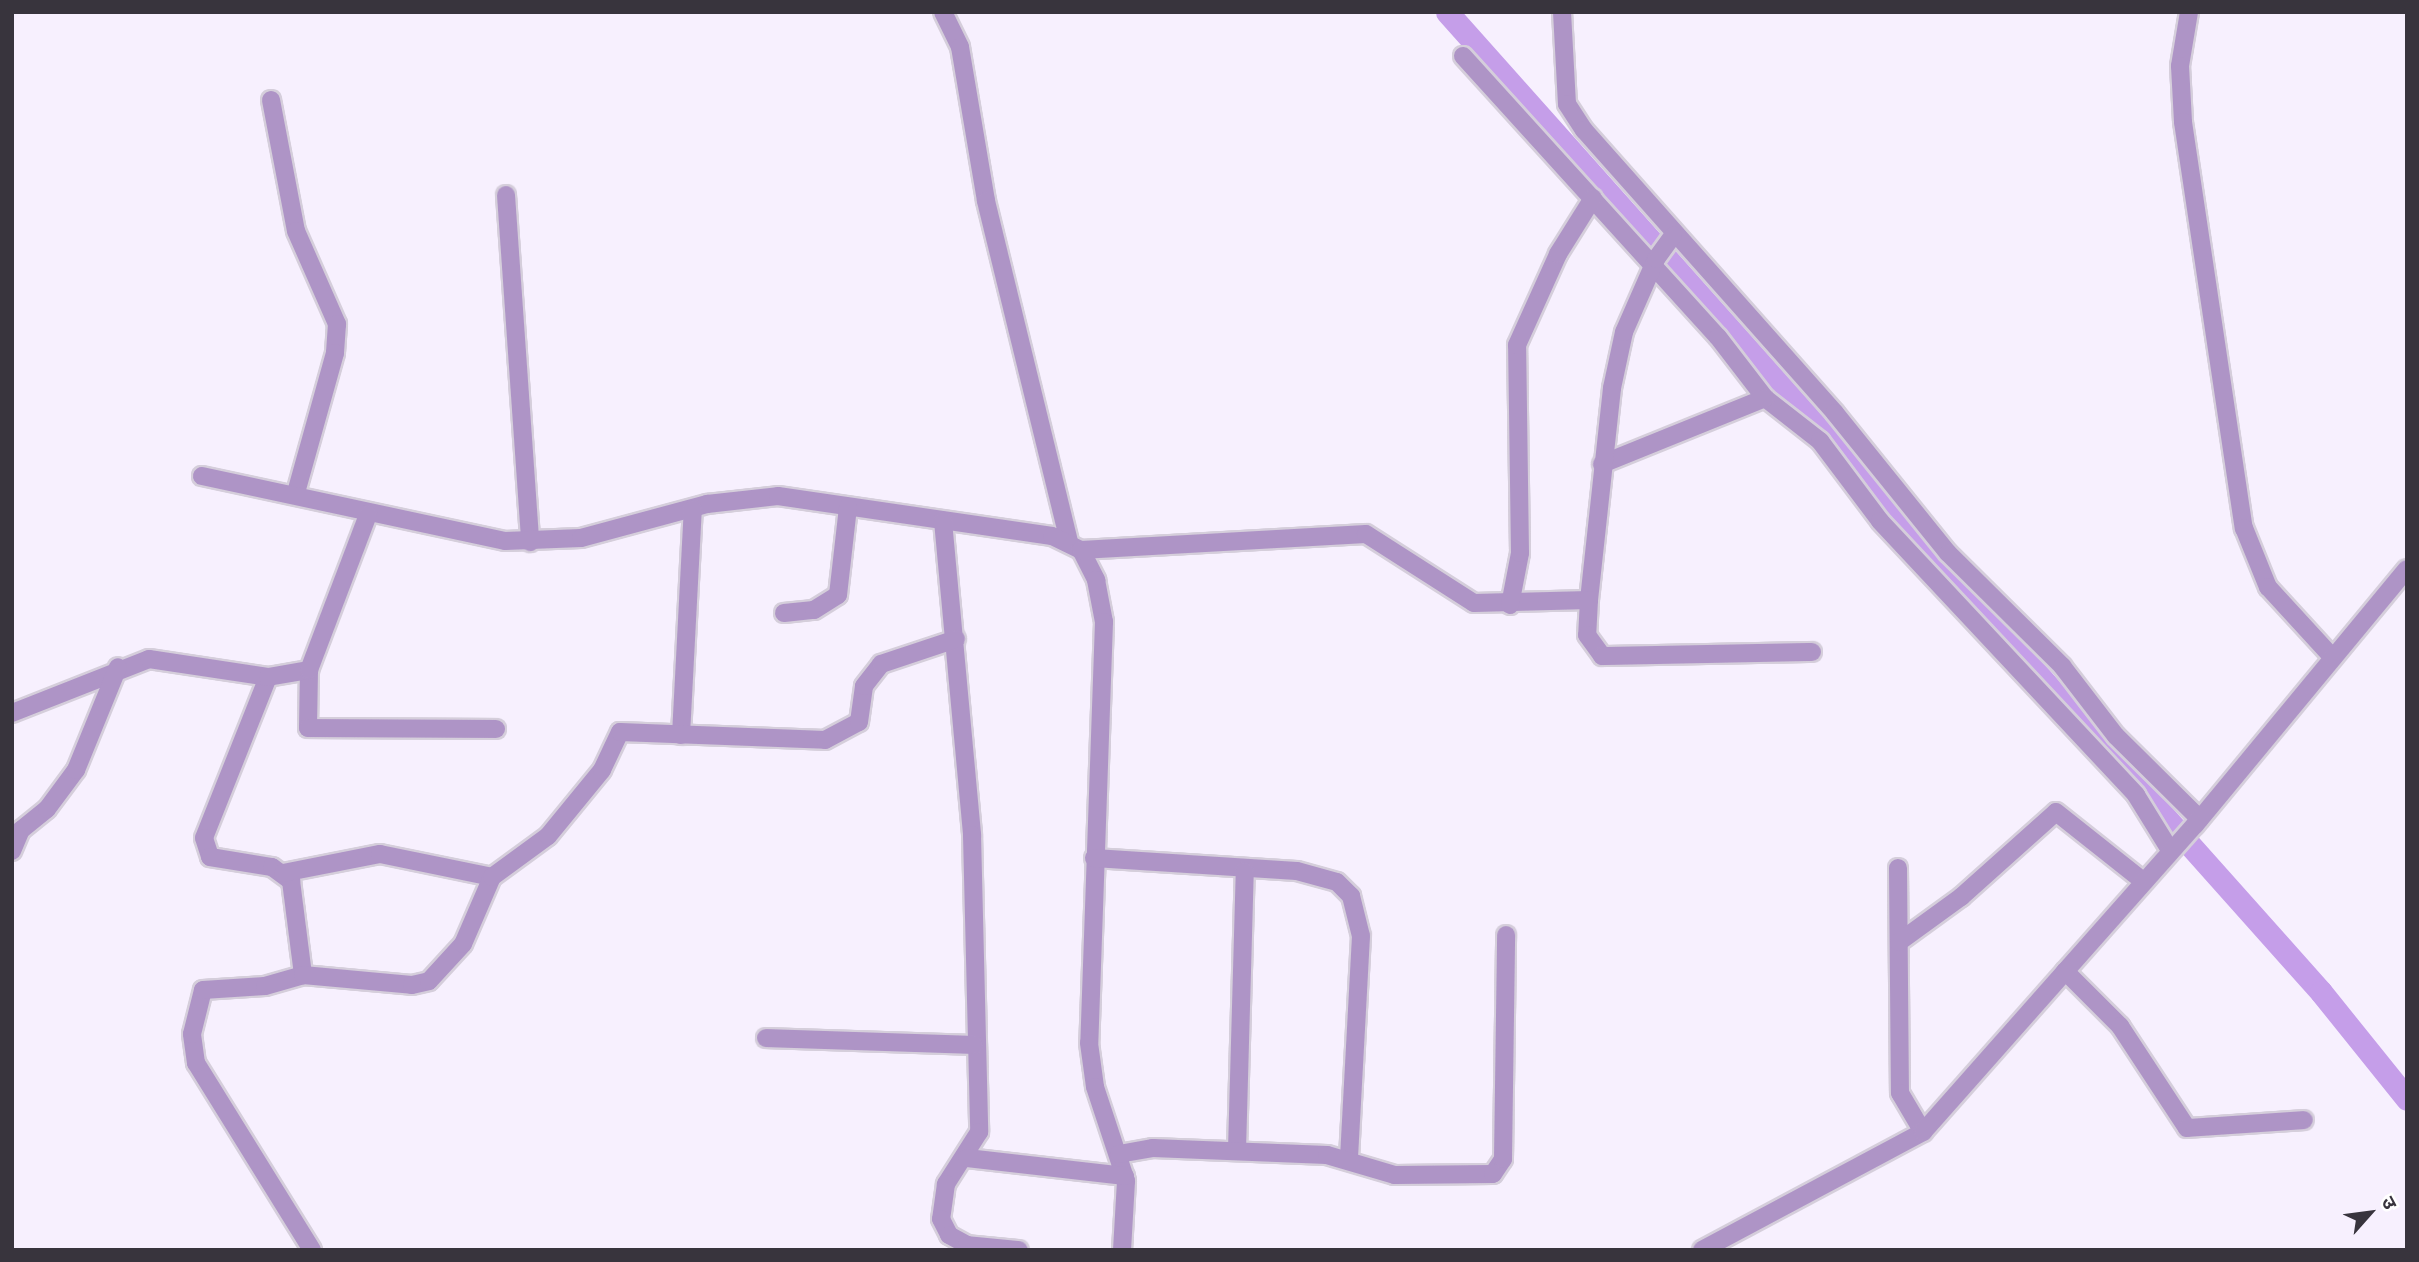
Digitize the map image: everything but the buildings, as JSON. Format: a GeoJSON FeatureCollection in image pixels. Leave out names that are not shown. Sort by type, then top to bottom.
{"type":"FeatureCollection","features":[{"type":"Feature","properties":{"kind":"street"},"geometry":{"type":"LineString","coordinates":[[943,12],[960,47],[989,214],[1075,546],[1096,580],[1104,622],[1089,1043],[1095,1087],[1125,1176],[1122,1250]]}},
{"type":"Feature","properties":{"kind":"street"},"geometry":{"type":"LineString","coordinates":[[1562,12],[1567,104],[1661,251],[1765,398],[1820,440],[1881,521],[2136,795],[2175,846]]}},
{"type":"Feature","properties":{"kind":"street"},"geometry":{"type":"LineString","coordinates":[[2189,12],[2180,66],[2183,122],[2244,528],[2268,587],[2333,658]]}},
{"type":"Feature","properties":{"kind":"street"},"geometry":{"type":"LineString","coordinates":[[1463,55],[1593,198],[1661,251],[1835,413],[1948,553],[2062,666],[2116,736],[2197,822]]}},
{"type":"Feature","properties":{"kind":"street"},"geometry":{"type":"LineString","coordinates":[[271,100],[296,231],[337,324],[335,354],[296,493]]}},
{"type":"Feature","properties":{"kind":"street"},"geometry":{"type":"LineString","coordinates":[[506,195],[530,542]]}},
{"type":"Feature","properties":{"kind":"street"},"geometry":{"type":"LineString","coordinates":[[1510,605],[1520,553],[1516,351],[1558,254],[1593,198]]}},
{"type":"Feature","properties":{"kind":"street"},"geometry":{"type":"LineString","coordinates":[[1661,251],[1624,332],[1602,464],[1587,635],[1602,656],[1812,652]]}},
{"type":"Feature","properties":{"kind":"street"},"geometry":{"type":"LineString","coordinates":[[1602,464],[1765,398]]}},
{"type":"Feature","properties":{"kind":"street"},"geometry":{"type":"LineString","coordinates":[[202,476],[296,493],[368,515],[530,542],[581,538],[693,509],[778,496],[943,521],[1075,546],[1366,534],[1420,563],[1465,599],[1510,605],[1589,600]]}},
{"type":"Feature","properties":{"kind":"street"},"geometry":{"type":"LineString","coordinates":[[784,613],[814,610],[838,595],[848,507]]}},
{"type":"Feature","properties":{"kind":"street"},"geometry":{"type":"LineString","coordinates":[[681,735],[693,509]]}},
{"type":"Feature","properties":{"kind":"street"},"geometry":{"type":"LineString","coordinates":[[368,515],[309,670],[308,728],[496,729]]}},
{"type":"Feature","properties":{"kind":"street"},"geometry":{"type":"LineString","coordinates":[[943,521],[972,835],[974,1045],[979,1132],[967,1158],[946,1184],[941,1203],[949,1234],[967,1245],[1019,1250]]}},
{"type":"Feature","properties":{"kind":"street"},"geometry":{"type":"LineString","coordinates":[[1702,1250],[1923,1132],[2197,822],[2407,569]]}},
{"type":"Feature","properties":{"kind":"street"},"geometry":{"type":"LineString","coordinates":[[312,1250],[196,1063],[192,1034],[203,990],[265,986],[303,975],[412,985],[429,981],[463,944],[492,877],[548,836],[602,769],[620,732],[825,740],[847,733],[859,722],[870,673],[892,659],[956,639]]}},
{"type":"Feature","properties":{"kind":"street"},"geometry":{"type":"LineString","coordinates":[[12,712],[118,667],[164,658],[268,677],[309,670]]}},
{"type":"Feature","properties":{"kind":"street"},"geometry":{"type":"LineString","coordinates":[[12,851],[21,830],[47,809],[76,770],[118,667]]}},
{"type":"Feature","properties":{"kind":"street"},"geometry":{"type":"LineString","coordinates":[[268,677],[204,838],[210,857],[283,873],[391,855],[492,877]]}},
{"type":"Feature","properties":{"kind":"street"},"geometry":{"type":"LineString","coordinates":[[1899,942],[1961,897],[2056,812],[2143,881]]}},
{"type":"Feature","properties":{"kind":"street"},"geometry":{"type":"LineString","coordinates":[[1094,858],[1245,871],[1297,871],[1336,882],[1359,912],[1349,1159]]}},
{"type":"Feature","properties":{"kind":"street"},"geometry":{"type":"LineString","coordinates":[[1898,868],[1900,1093],[1923,1132]]}},
{"type":"Feature","properties":{"kind":"street"},"geometry":{"type":"LineString","coordinates":[[1237,1150],[1245,871]]}},
{"type":"Feature","properties":{"kind":"street"},"geometry":{"type":"LineString","coordinates":[[283,873],[296,892],[303,975]]}},
{"type":"Feature","properties":{"kind":"street"},"geometry":{"type":"LineString","coordinates":[[1119,1154],[1153,1148],[1237,1150],[1349,1159],[1395,1175],[1493,1174],[1503,1159],[1506,935]]}},
{"type":"Feature","properties":{"kind":"street"},"geometry":{"type":"LineString","coordinates":[[2065,971],[2120,1026],[2187,1128],[2304,1120]]}},
{"type":"Feature","properties":{"kind":"street"},"geometry":{"type":"LineString","coordinates":[[766,1038],[974,1045]]}},
{"type":"Feature","properties":{"kind":"street"},"geometry":{"type":"LineString","coordinates":[[967,1158],[1125,1176]]}},
{"type":"Feature","properties":{"kind":"waterway"},"geometry":{"type":"LineString","coordinates":[[1447,12],[2321,992],[2407,1099]]}}]}
